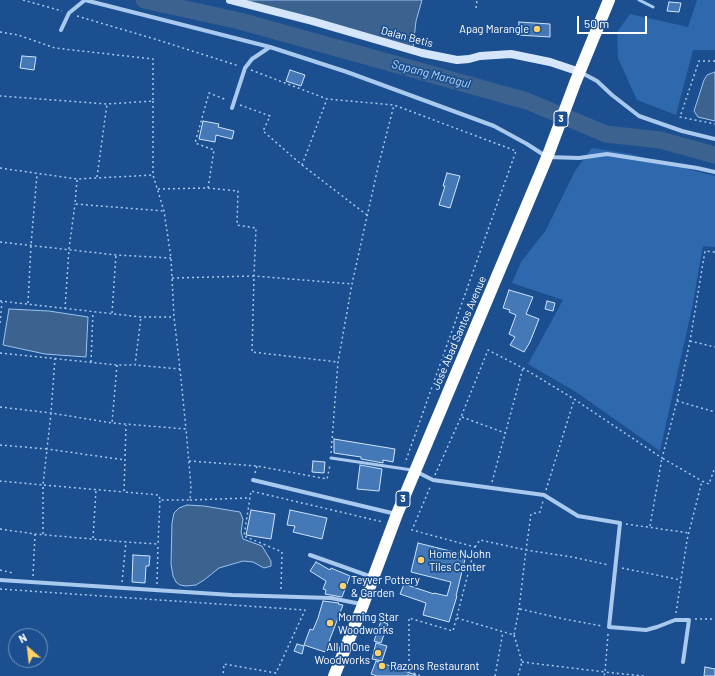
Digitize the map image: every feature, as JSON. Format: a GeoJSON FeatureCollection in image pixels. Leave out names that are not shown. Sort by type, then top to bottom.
{"type":"FeatureCollection","features":[{"type":"Feature","properties":{"kind":"highway","name":"Jose Abad Santos Avenue"},"geometry":{"type":"LineString","coordinates":[[334,676],[373,578],[392,513],[409,469],[547,156],[574,83],[580,72],[609,0]]}},
{"type":"Feature","properties":{"kind":"street"},"geometry":{"type":"LineString","coordinates":[[60,30],[69,13],[85,0],[270,47],[347,72],[494,126],[547,156],[579,158],[607,154],[715,172]]}},
{"type":"Feature","properties":{"kind":"street","name":"Dalan Betis"},"geometry":{"type":"LineString","coordinates":[[230,0],[312,21],[422,53],[457,60],[480,56],[511,54],[550,62],[580,72]]}},
{"type":"Feature","properties":{"kind":"street"},"geometry":{"type":"LineString","coordinates":[[232,108],[245,68],[252,59],[270,47]]}},
{"type":"Feature","properties":{"kind":"street"},"geometry":{"type":"LineString","coordinates":[[580,72],[597,81],[639,116],[682,131],[715,139]]}},
{"type":"Feature","properties":{"kind":"street"},"geometry":{"type":"LineString","coordinates":[[409,469],[433,480],[544,495],[578,516],[620,523],[614,566],[609,627],[646,630],[675,620],[689,620],[683,662]]}},
{"type":"Feature","properties":{"kind":"street"},"geometry":{"type":"LineString","coordinates":[[253,480],[392,513]]}},
{"type":"Feature","properties":{"kind":"street"},"geometry":{"type":"LineString","coordinates":[[310,555],[373,578]]}},
{"type":"Feature","properties":{"kind":"street"},"geometry":{"type":"LineString","coordinates":[[0,580],[225,595],[331,598],[363,605]]}},
{"type":"Feature","properties":{"kind":"lane"},"geometry":{"type":"LineString","coordinates":[[639,0],[653,7]]}},
{"type":"Feature","properties":{"kind":"lane"},"geometry":{"type":"LineString","coordinates":[[331,458],[409,469]]}},
{"type":"Feature","properties":{"kind":"path"},"geometry":{"type":"LineString","coordinates":[[23,0],[158,40],[245,68],[327,99],[394,105],[516,151],[409,469]]}},
{"type":"Feature","properties":{"kind":"path"},"geometry":{"type":"LineString","coordinates":[[476,8],[477,0]]}},
{"type":"Feature","properties":{"kind":"path"},"geometry":{"type":"LineString","coordinates":[[0,32],[18,35],[55,48],[153,59],[154,176],[164,211],[171,258],[174,316],[189,461],[191,487],[190,500]]}},
{"type":"Feature","properties":{"kind":"path"},"geometry":{"type":"LineString","coordinates":[[715,61],[699,61],[680,117],[715,124]]}},
{"type":"Feature","properties":{"kind":"path"},"geometry":{"type":"LineString","coordinates":[[208,188],[214,150],[196,143],[209,93],[270,116],[263,131],[302,165],[368,215]]}},
{"type":"Feature","properties":{"kind":"path"},"geometry":{"type":"LineString","coordinates":[[0,96],[107,104],[153,101]]}},
{"type":"Feature","properties":{"kind":"path"},"geometry":{"type":"LineString","coordinates":[[302,165],[327,99]]}},
{"type":"Feature","properties":{"kind":"path"},"geometry":{"type":"LineString","coordinates":[[97,178],[107,104]]}},
{"type":"Feature","properties":{"kind":"path"},"geometry":{"type":"LineString","coordinates":[[189,461],[257,466],[328,479],[331,458],[338,362],[352,284],[378,167],[394,105]]}},
{"type":"Feature","properties":{"kind":"path"},"geometry":{"type":"LineString","coordinates":[[0,168],[77,179],[154,176]]}},
{"type":"Feature","properties":{"kind":"path"},"geometry":{"type":"LineString","coordinates":[[28,304],[36,174]]}},
{"type":"Feature","properties":{"kind":"path"},"geometry":{"type":"LineString","coordinates":[[65,309],[69,249],[77,179]]}},
{"type":"Feature","properties":{"kind":"path"},"geometry":{"type":"LineString","coordinates":[[158,190],[208,188],[238,191],[237,225],[256,228],[252,352],[338,362]]}},
{"type":"Feature","properties":{"kind":"path"},"geometry":{"type":"LineString","coordinates":[[74,204],[164,211]]}},
{"type":"Feature","properties":{"kind":"path"},"geometry":{"type":"LineString","coordinates":[[0,242],[116,255],[171,258]]}},
{"type":"Feature","properties":{"kind":"path"},"geometry":{"type":"LineString","coordinates":[[650,526],[662,458],[677,401],[690,341],[705,251],[715,252]]}},
{"type":"Feature","properties":{"kind":"path"},"geometry":{"type":"LineString","coordinates":[[112,313],[116,255]]}},
{"type":"Feature","properties":{"kind":"path"},"geometry":{"type":"LineString","coordinates":[[172,278],[254,276],[352,284]]}},
{"type":"Feature","properties":{"kind":"path"},"geometry":{"type":"LineString","coordinates":[[0,323],[1,302],[141,317],[174,316]]}},
{"type":"Feature","properties":{"kind":"path"},"geometry":{"type":"LineString","coordinates":[[91,362],[93,311]]}},
{"type":"Feature","properties":{"kind":"path"},"geometry":{"type":"LineString","coordinates":[[134,365],[141,317]]}},
{"type":"Feature","properties":{"kind":"path"},"geometry":{"type":"LineString","coordinates":[[690,341],[715,347]]}},
{"type":"Feature","properties":{"kind":"path"},"geometry":{"type":"LineString","coordinates":[[475,547],[412,530],[488,350],[523,368],[574,399],[662,458],[702,481],[709,484],[715,467]]}},
{"type":"Feature","properties":{"kind":"path"},"geometry":{"type":"LineString","coordinates":[[0,353],[117,365],[180,369]]}},
{"type":"Feature","properties":{"kind":"path"},"geometry":{"type":"LineString","coordinates":[[43,534],[43,485],[55,358]]}},
{"type":"Feature","properties":{"kind":"path"},"geometry":{"type":"LineString","coordinates":[[112,423],[117,365]]}},
{"type":"Feature","properties":{"kind":"path"},"geometry":{"type":"LineString","coordinates":[[490,488],[523,368]]}},
{"type":"Feature","properties":{"kind":"path"},"geometry":{"type":"LineString","coordinates":[[518,676],[522,662],[514,635],[519,609],[531,514],[540,512],[574,399]]}},
{"type":"Feature","properties":{"kind":"path"},"geometry":{"type":"LineString","coordinates":[[677,401],[715,412]]}},
{"type":"Feature","properties":{"kind":"path"},"geometry":{"type":"LineString","coordinates":[[0,406],[126,425],[186,429]]}},
{"type":"Feature","properties":{"kind":"path"},"geometry":{"type":"LineString","coordinates":[[461,417],[505,433]]}},
{"type":"Feature","properties":{"kind":"path"},"geometry":{"type":"LineString","coordinates":[[124,492],[126,425]]}},
{"type":"Feature","properties":{"kind":"path"},"geometry":{"type":"LineString","coordinates":[[0,445],[47,449],[125,460]]}},
{"type":"Feature","properties":{"kind":"path"},"geometry":{"type":"LineString","coordinates":[[0,480],[159,495],[157,589]]}},
{"type":"Feature","properties":{"kind":"path"},"geometry":{"type":"LineString","coordinates":[[675,620],[689,533],[702,481]]}},
{"type":"Feature","properties":{"kind":"path"},"geometry":{"type":"LineString","coordinates":[[93,539],[96,490]]}},
{"type":"Feature","properties":{"kind":"path"},"geometry":{"type":"LineString","coordinates":[[281,592],[282,552],[244,536],[251,491],[385,522],[392,513]]}},
{"type":"Feature","properties":{"kind":"path"},"geometry":{"type":"LineString","coordinates":[[160,500],[249,498]]}},
{"type":"Feature","properties":{"kind":"path"},"geometry":{"type":"LineString","coordinates":[[620,523],[650,526],[689,533]]}},
{"type":"Feature","properties":{"kind":"path"},"geometry":{"type":"LineString","coordinates":[[0,529],[34,534],[158,544]]}},
{"type":"Feature","properties":{"kind":"path"},"geometry":{"type":"LineString","coordinates":[[32,578],[34,534]]}},
{"type":"Feature","properties":{"kind":"path"},"geometry":{"type":"LineString","coordinates":[[408,676],[410,618],[453,631],[475,547],[480,540],[526,550],[572,557],[681,580]]}},
{"type":"Feature","properties":{"kind":"path"},"geometry":{"type":"LineString","coordinates":[[122,586],[126,542]]}},
{"type":"Feature","properties":{"kind":"path"},"geometry":{"type":"LineString","coordinates":[[0,570],[13,574]]}},
{"type":"Feature","properties":{"kind":"path"},"geometry":{"type":"LineString","coordinates":[[0,589],[305,610],[276,673],[224,664],[223,676]]}},
{"type":"Feature","properties":{"kind":"path"},"geometry":{"type":"LineString","coordinates":[[519,609],[609,627],[604,676]]}},
{"type":"Feature","properties":{"kind":"path"},"geometry":{"type":"LineString","coordinates":[[457,618],[514,635]]}},
{"type":"Feature","properties":{"kind":"path"},"geometry":{"type":"LineString","coordinates":[[689,620],[715,619]]}},
{"type":"Feature","properties":{"kind":"path"},"geometry":{"type":"LineString","coordinates":[[495,676],[503,632]]}},
{"type":"Feature","properties":{"kind":"path"},"geometry":{"type":"LineString","coordinates":[[522,662],[644,676]]}},
{"type":"Feature","properties":{"kind":"path"},"geometry":{"type":"LineString","coordinates":[[409,671],[421,676]]}},
{"type":"Feature","properties":{"kind":"shaded area"},"geometry":{"type":"Polygon","coordinates":[[[243,0],[422,0],[416,21],[413,48],[243,0]]]}},
{"type":"Feature","properties":{"kind":"shaded area"},"geometry":{"type":"Polygon","coordinates":[[[697,0],[715,0],[715,50],[693,50],[676,115],[637,100],[618,58],[617,32],[630,14],[688,27],[697,0]]]}},
{"type":"Feature","properties":{"kind":"shaded area"},"geometry":{"type":"Polygon","coordinates":[[[715,72],[715,121],[698,117],[694,111],[704,80],[707,75],[715,72]]]}},
{"type":"Feature","properties":{"kind":"shaded area"},"geometry":{"type":"Polygon","coordinates":[[[592,148],[630,154],[715,176],[715,247],[703,246],[692,308],[660,451],[576,392],[528,364],[563,300],[512,283],[521,262],[546,230],[575,171],[592,148]]]}},
{"type":"Feature","properties":{"kind":"shaded area"},"geometry":{"type":"Polygon","coordinates":[[[9,309],[49,311],[88,317],[86,357],[45,354],[3,345],[9,309]]]}},
{"type":"Feature","properties":{"kind":"shaded area"},"geometry":{"type":"Polygon","coordinates":[[[187,505],[204,506],[240,512],[243,519],[241,532],[243,539],[262,546],[271,561],[271,566],[264,568],[253,562],[243,561],[219,568],[196,585],[180,585],[176,582],[173,576],[171,564],[172,523],[174,513],[179,508],[187,505]]]}},
{"type":"Feature","properties":{"kind":"building"},"geometry":{"type":"Polygon","coordinates":[[[669,2],[681,3],[679,12],[667,11],[669,2]]]}},
{"type":"Feature","properties":{"kind":"building"},"geometry":{"type":"Polygon","coordinates":[[[519,22],[550,24],[550,37],[518,35],[519,22]]]}},
{"type":"Feature","properties":{"kind":"building"},"geometry":{"type":"Polygon","coordinates":[[[22,56],[36,57],[34,70],[20,68],[22,56]]]}},
{"type":"Feature","properties":{"kind":"building"},"geometry":{"type":"Polygon","coordinates":[[[290,70],[305,75],[301,86],[286,81],[290,70]]]}},
{"type":"Feature","properties":{"kind":"building"},"geometry":{"type":"Polygon","coordinates":[[[203,121],[219,124],[218,127],[234,131],[232,139],[216,135],[215,142],[199,139],[203,121]]]}},
{"type":"Feature","properties":{"kind":"building"},"geometry":{"type":"Polygon","coordinates":[[[447,173],[460,176],[450,208],[439,205],[445,186],[443,186],[447,173]]]}},
{"type":"Feature","properties":{"kind":"building"},"geometry":{"type":"Polygon","coordinates":[[[509,290],[533,297],[526,314],[539,319],[530,342],[524,352],[510,345],[515,337],[509,334],[516,315],[509,312],[510,310],[503,308],[509,290]]]}},
{"type":"Feature","properties":{"kind":"building"},"geometry":{"type":"Polygon","coordinates":[[[547,301],[555,303],[553,311],[545,309],[547,301]]]}},
{"type":"Feature","properties":{"kind":"building"},"geometry":{"type":"Polygon","coordinates":[[[334,439],[395,449],[393,462],[383,460],[383,463],[361,459],[361,457],[334,453],[334,439]]]}},
{"type":"Feature","properties":{"kind":"building"},"geometry":{"type":"Polygon","coordinates":[[[313,461],[325,462],[324,473],[312,472],[313,461]]]}},
{"type":"Feature","properties":{"kind":"building"},"geometry":{"type":"Polygon","coordinates":[[[360,465],[382,469],[379,491],[357,489],[360,465]]]}},
{"type":"Feature","properties":{"kind":"building"},"geometry":{"type":"Polygon","coordinates":[[[251,510],[275,514],[271,539],[246,535],[251,510]]]}},
{"type":"Feature","properties":{"kind":"building"},"geometry":{"type":"Polygon","coordinates":[[[290,510],[327,518],[322,539],[293,532],[295,526],[287,525],[290,510]]]}},
{"type":"Feature","properties":{"kind":"building"},"geometry":{"type":"Polygon","coordinates":[[[418,543],[466,555],[457,596],[449,622],[423,615],[426,603],[400,594],[404,584],[434,594],[447,596],[451,582],[411,572],[418,543]]]}},
{"type":"Feature","properties":{"kind":"building"},"geometry":{"type":"Polygon","coordinates":[[[133,555],[150,556],[149,566],[146,566],[145,583],[132,582],[133,555]]]}},
{"type":"Feature","properties":{"kind":"building"},"geometry":{"type":"Polygon","coordinates":[[[316,562],[330,570],[331,568],[350,576],[342,597],[325,594],[326,590],[323,589],[326,581],[310,571],[316,562]]]}},
{"type":"Feature","properties":{"kind":"building"},"geometry":{"type":"Polygon","coordinates":[[[323,601],[343,605],[325,652],[304,645],[310,629],[313,630],[323,601]]]}},
{"type":"Feature","properties":{"kind":"building"},"geometry":{"type":"Polygon","coordinates":[[[381,621],[388,624],[381,643],[374,641],[381,621]]]}},
{"type":"Feature","properties":{"kind":"building"},"geometry":{"type":"Polygon","coordinates":[[[376,643],[387,646],[382,661],[372,659],[376,643]]]}},
{"type":"Feature","properties":{"kind":"building"},"geometry":{"type":"Polygon","coordinates":[[[297,644],[304,646],[302,654],[294,651],[297,644]]]}},
{"type":"Feature","properties":{"kind":"building","name":"Razons Restaurant"},"geometry":{"type":"Polygon","coordinates":[[[376,661],[416,676],[377,676],[371,674],[376,661]]]}},
{"type":"Feature","properties":{"kind":"building"},"geometry":{"type":"Polygon","coordinates":[[[705,667],[715,669],[715,676],[704,676],[705,667]]]}},
{"type":"Feature","properties":{"kind":"waterway","name":"Sapang Maragul"},"geometry":{"type":"LineString","coordinates":[[144,0],[240,21],[527,101],[606,134],[660,140],[715,155]]}},
{"type":"Feature","properties":{"kind":"place","name":"Apag Marangle"},"geometry":{"type":"Point","coordinates":[537,29]}},
{"type":"Feature","properties":{"kind":"place","name":"Home NJohn Tiles Center"},"geometry":{"type":"Point","coordinates":[421,560]}},
{"type":"Feature","properties":{"kind":"place","name":"Teyver Pottery & Garden"},"geometry":{"type":"Point","coordinates":[343,586]}},
{"type":"Feature","properties":{"kind":"place","name":"Morning Star Woodworks"},"geometry":{"type":"Point","coordinates":[330,623]}},
{"type":"Feature","properties":{"kind":"place","name":"All In One Woodworks"},"geometry":{"type":"Point","coordinates":[378,653]}},
{"type":"Feature","properties":{"kind":"place","name":"Razons Restaurant"},"geometry":{"type":"Point","coordinates":[382,666]}}]}
